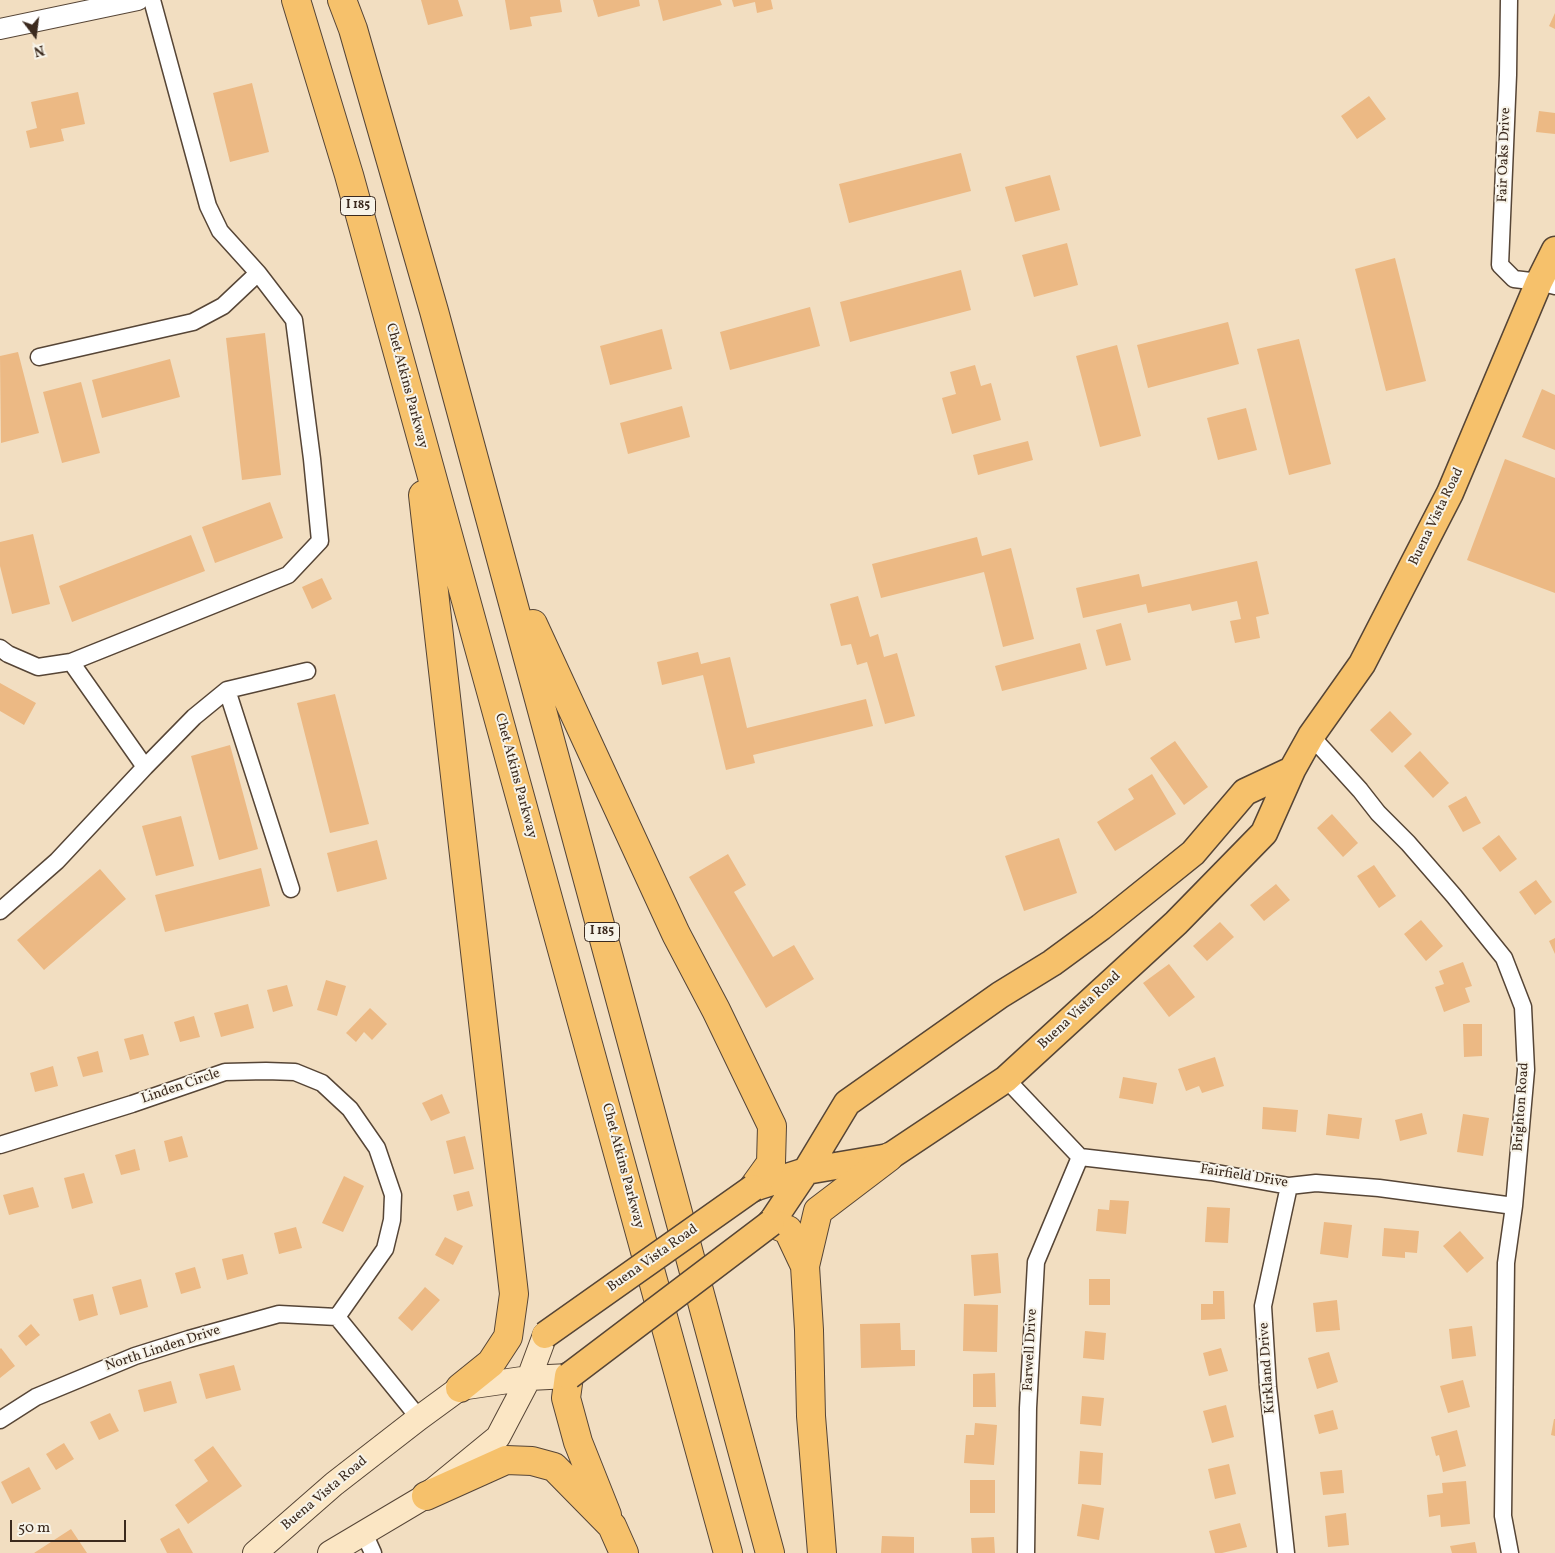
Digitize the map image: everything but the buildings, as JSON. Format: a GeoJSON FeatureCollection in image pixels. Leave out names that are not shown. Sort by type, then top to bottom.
{"type":"FeatureCollection","features":[{"type":"Feature","properties":{"kind":"highway","name":"Chet Atkins Parkway"},"geometry":{"type":"LineString","coordinates":[[296,0],[349,175],[728,1553]]}},
{"type":"Feature","properties":{"kind":"highway","name":"I 185"},"geometry":{"type":"LineString","coordinates":[[342,0],[356,38],[434,311],[770,1553]]}},
{"type":"Feature","properties":{"kind":"highway"},"geometry":{"type":"LineString","coordinates":[[449,372],[536,634],[676,934],[716,1010],[772,1126],[771,1163],[753,1188]]}},
{"type":"Feature","properties":{"kind":"highway"},"geometry":{"type":"LineString","coordinates":[[414,414],[514,1294],[508,1337],[491,1363],[460,1388]]}},
{"type":"Feature","properties":{"kind":"highway"},"geometry":{"type":"LineString","coordinates":[[822,1553],[811,1416],[805,1266],[818,1211],[889,1157]]}},
{"type":"Feature","properties":{"kind":"highway"},"geometry":{"type":"LineString","coordinates":[[771,1223],[788,1230],[805,1266]]}},
{"type":"Feature","properties":{"kind":"highway"},"geometry":{"type":"LineString","coordinates":[[569,1376],[566,1398],[578,1442],[624,1553]]}},
{"type":"Feature","properties":{"kind":"highway"},"geometry":{"type":"LineString","coordinates":[[426,1496],[506,1460],[532,1461],[554,1467],[612,1526]]}},
{"type":"Feature","properties":{"kind":"main road","name":"Buena Vista Road"},"geometry":{"type":"LineString","coordinates":[[330,1553],[368,1543],[498,1437],[529,1378],[545,1335],[753,1188],[806,1171],[889,1157],[1006,1079],[1176,923],[1264,832],[1292,770],[1311,736],[1362,664],[1450,493],[1547,284],[1555,250]]}},
{"type":"Feature","properties":{"kind":"main road"},"geometry":{"type":"LineString","coordinates":[[569,1376],[771,1223],[806,1171],[847,1104],[1000,995],[1052,963],[1101,927],[1193,853],[1245,792],[1292,770]]}},
{"type":"Feature","properties":{"kind":"main road","name":"Buena Vista Road"},"geometry":{"type":"LineString","coordinates":[[255,1553],[334,1484],[460,1388],[529,1378],[569,1376]]}},
{"type":"Feature","properties":{"kind":"street"},"geometry":{"type":"LineString","coordinates":[[0,29],[138,0]]}},
{"type":"Feature","properties":{"kind":"street"},"geometry":{"type":"LineString","coordinates":[[0,648],[8,654],[38,667],[71,662],[288,576],[320,540],[312,458],[294,320],[258,273],[220,231],[208,206],[152,0]]}},
{"type":"Feature","properties":{"kind":"street","name":"Fair Oaks Drive"},"geometry":{"type":"LineString","coordinates":[[1509,0],[1508,75],[1500,265],[1514,279],[1547,284]]}},
{"type":"Feature","properties":{"kind":"street"},"geometry":{"type":"LineString","coordinates":[[39,357],[193,322],[222,306],[258,273]]}},
{"type":"Feature","properties":{"kind":"street"},"geometry":{"type":"LineString","coordinates":[[71,662],[145,767]]}},
{"type":"Feature","properties":{"kind":"street"},"geometry":{"type":"LineString","coordinates":[[0,911],[57,861],[145,767],[194,718],[227,690],[307,671]]}},
{"type":"Feature","properties":{"kind":"street"},"geometry":{"type":"LineString","coordinates":[[227,690],[291,889]]}},
{"type":"Feature","properties":{"kind":"street","name":"Brighton Road"},"geometry":{"type":"LineString","coordinates":[[1311,736],[1360,790],[1378,813],[1437,876],[1504,958],[1523,1007],[1526,1070],[1514,1206],[1506,1263],[1503,1516],[1510,1553]]}},
{"type":"Feature","properties":{"kind":"street","name":"Linden Circle"},"geometry":{"type":"LineString","coordinates":[[0,1145],[132,1104],[225,1072],[295,1072],[322,1083],[350,1109],[377,1148],[393,1195],[392,1220],[385,1249],[337,1317]]}},
{"type":"Feature","properties":{"kind":"street"},"geometry":{"type":"LineString","coordinates":[[1006,1079],[1080,1156]]}},
{"type":"Feature","properties":{"kind":"street","name":"Fairfield Drive"},"geometry":{"type":"LineString","coordinates":[[1080,1156],[1211,1172],[1289,1186],[1316,1183],[1379,1188],[1514,1206]]}},
{"type":"Feature","properties":{"kind":"street","name":"Farwell Drive"},"geometry":{"type":"LineString","coordinates":[[1026,1553],[1028,1408],[1036,1262],[1080,1156]]}},
{"type":"Feature","properties":{"kind":"street","name":"Kirkland Drive"},"geometry":{"type":"LineString","coordinates":[[1286,1553],[1268,1387],[1263,1306],[1289,1186]]}},
{"type":"Feature","properties":{"kind":"street","name":"North Linden Drive"},"geometry":{"type":"LineString","coordinates":[[0,1420],[36,1397],[135,1356],[279,1314],[337,1317]]}},
{"type":"Feature","properties":{"kind":"street"},"geometry":{"type":"LineString","coordinates":[[337,1317],[419,1418]]}}]}
